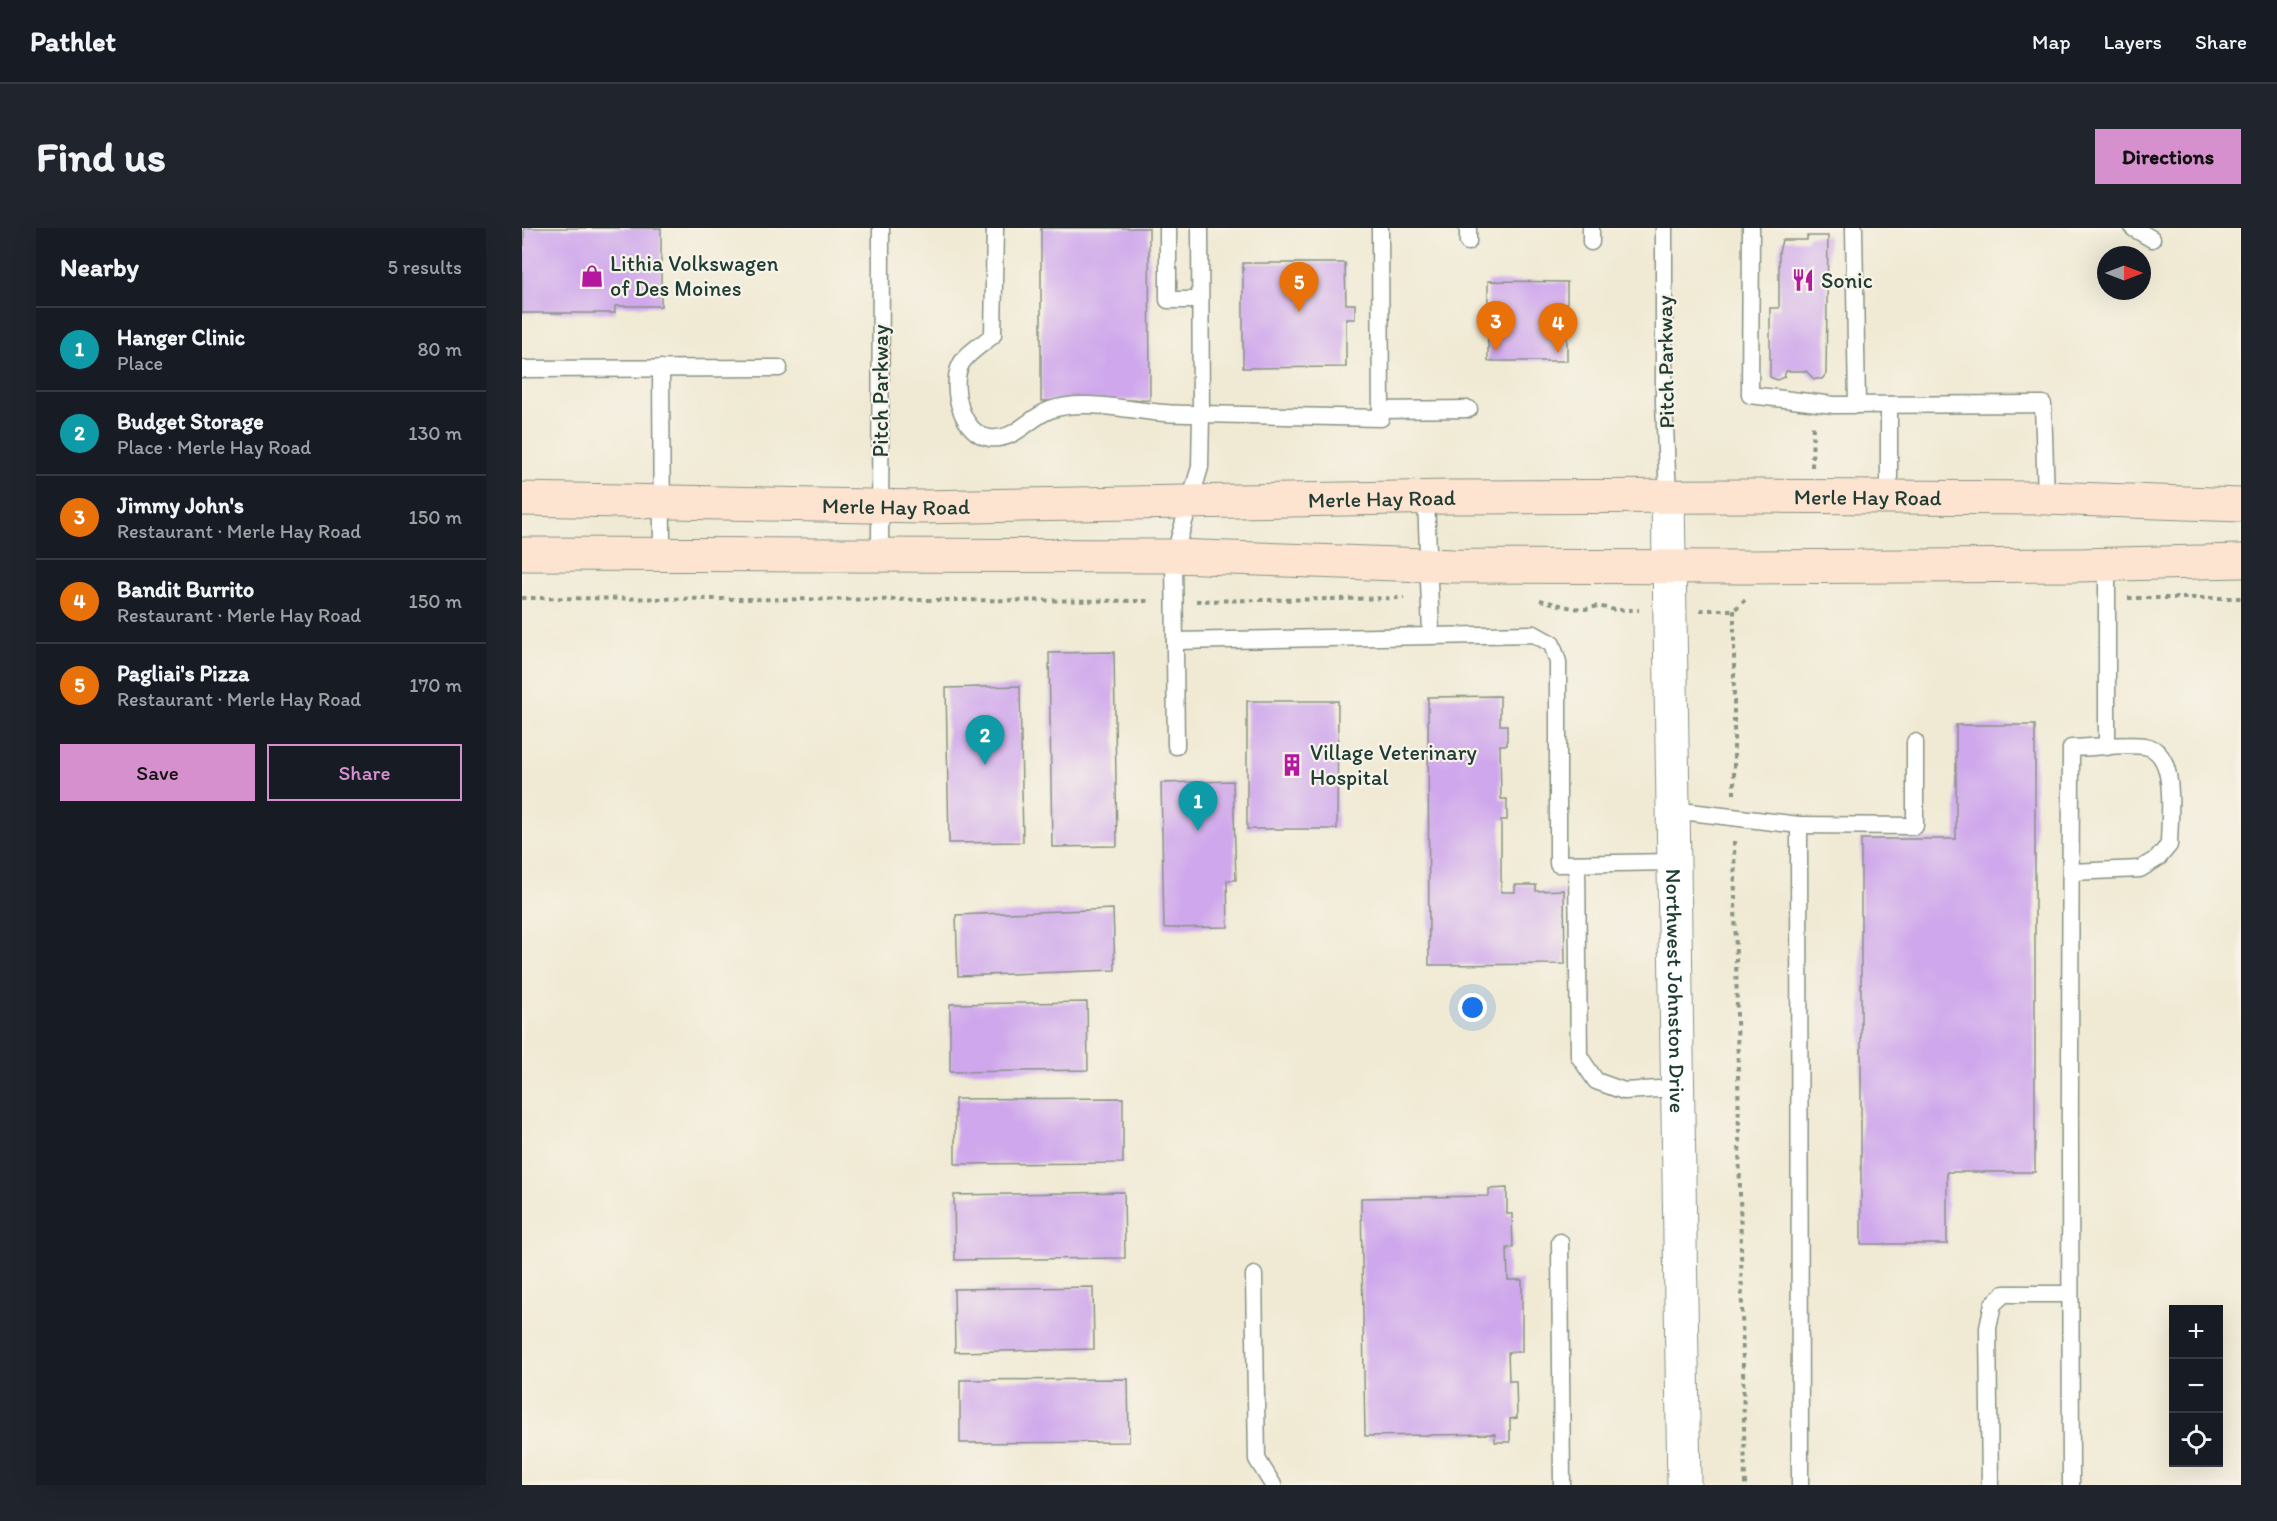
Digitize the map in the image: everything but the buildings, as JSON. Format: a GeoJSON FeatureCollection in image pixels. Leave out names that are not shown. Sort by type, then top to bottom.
{"type":"FeatureCollection","features":[{"type":"Feature","properties":{"kind":"main road","name":"Merle Hay Road"},"geometry":{"type":"LineString","coordinates":[[522,499],[880,506],[1426,498],[1889,497],[2046,498],[2241,505]]}},
{"type":"Feature","properties":{"kind":"main road"},"geometry":{"type":"LineString","coordinates":[[522,554],[1174,556],[1427,565],[1758,567],[2241,561]]}},
{"type":"Feature","properties":{"kind":"street","name":"Northwest Johnston Drive"},"geometry":{"type":"LineString","coordinates":[[1668,497],[1684,1485]]}},
{"type":"Feature","properties":{"kind":"lane","name":"Pitch Parkway"},"geometry":{"type":"LineString","coordinates":[[880,554],[881,228]]}},
{"type":"Feature","properties":{"kind":"lane"},"geometry":{"type":"LineString","coordinates":[[995,228],[993,336],[961,364],[958,374],[960,409],[972,429],[981,436],[1005,438],[1035,418],[1063,406],[1090,406],[1164,413],[1381,418],[1380,228]]}},
{"type":"Feature","properties":{"kind":"lane"},"geometry":{"type":"LineString","coordinates":[[1168,228],[1168,300],[1200,300]]}},
{"type":"Feature","properties":{"kind":"lane"},"geometry":{"type":"LineString","coordinates":[[1176,746],[1174,556],[1200,467],[1200,228]]}},
{"type":"Feature","properties":{"kind":"lane","name":"Pitch Parkway"},"geometry":{"type":"LineString","coordinates":[[1664,228],[1664,403],[1668,497]]}},
{"type":"Feature","properties":{"kind":"lane"},"geometry":{"type":"LineString","coordinates":[[1751,228],[1750,395],[1834,405],[2043,404],[2046,498]]}},
{"type":"Feature","properties":{"kind":"lane"},"geometry":{"type":"LineString","coordinates":[[1854,228],[1857,405]]}},
{"type":"Feature","properties":{"kind":"lane"},"geometry":{"type":"LineString","coordinates":[[2133,228],[2152,239]]}},
{"type":"Feature","properties":{"kind":"lane"},"geometry":{"type":"LineString","coordinates":[[661,368],[662,554]]}},
{"type":"Feature","properties":{"kind":"lane"},"geometry":{"type":"LineString","coordinates":[[522,369],[779,368]]}},
{"type":"Feature","properties":{"kind":"lane"},"geometry":{"type":"LineString","coordinates":[[1889,405],[1889,497]]}},
{"type":"Feature","properties":{"kind":"lane"},"geometry":{"type":"LineString","coordinates":[[1381,410],[1469,409]]}},
{"type":"Feature","properties":{"kind":"lane"},"geometry":{"type":"LineString","coordinates":[[1426,498],[1431,635]]}},
{"type":"Feature","properties":{"kind":"lane"},"geometry":{"type":"LineString","coordinates":[[2107,564],[2107,747]]}},
{"type":"Feature","properties":{"kind":"lane"},"geometry":{"type":"LineString","coordinates":[[1175,641],[1534,634],[1552,644],[1558,662],[1558,864],[1674,862]]}},
{"type":"Feature","properties":{"kind":"lane"},"geometry":{"type":"LineString","coordinates":[[1673,810],[1798,825],[1915,826],[1915,742]]}},
{"type":"Feature","properties":{"kind":"lane"},"geometry":{"type":"LineString","coordinates":[[2071,872],[2140,869],[2158,858],[2169,845],[2169,774],[2162,755],[2147,746],[2071,748],[2069,1294],[2071,1485]]}},
{"type":"Feature","properties":{"kind":"lane"},"geometry":{"type":"LineString","coordinates":[[1798,825],[1800,1485]]}},
{"type":"Feature","properties":{"kind":"lane"},"geometry":{"type":"LineString","coordinates":[[1578,864],[1579,1056],[1596,1081],[1624,1091],[1677,1088]]}},
{"type":"Feature","properties":{"kind":"lane"},"geometry":{"type":"LineString","coordinates":[[1560,1242],[1562,1485]]}},
{"type":"Feature","properties":{"kind":"lane"},"geometry":{"type":"LineString","coordinates":[[1254,1275],[1257,1460],[1273,1485]]}},
{"type":"Feature","properties":{"kind":"lane"},"geometry":{"type":"LineString","coordinates":[[1990,1485],[1988,1328],[1993,1304],[2004,1294],[2069,1294]]}},
{"type":"Feature","properties":{"kind":"path"},"geometry":{"type":"LineString","coordinates":[[522,598],[1175,601],[1430,597]]}},
{"type":"Feature","properties":{"kind":"path"},"geometry":{"type":"LineString","coordinates":[[1745,1485],[1734,817],[1734,610],[1741,602],[1750,598]]}},
{"type":"Feature","properties":{"kind":"path"},"geometry":{"type":"LineString","coordinates":[[2107,598],[2241,598]]}},
{"type":"Feature","properties":{"kind":"path"},"geometry":{"type":"LineString","coordinates":[[1535,599],[1585,609],[1598,606],[1615,610],[1734,610]]}},
{"type":"Feature","properties":{"kind":"place","name":"Lithia Volkswagen of Des Moines"},"geometry":{"type":"Point","coordinates":[592,276]}},
{"type":"Feature","properties":{"kind":"place","name":"Sonic"},"geometry":{"type":"Point","coordinates":[1803,280]}},
{"type":"Feature","properties":{"kind":"place","name":"Pagliai's Pizza"},"geometry":{"type":"Point","coordinates":[1299,312]}},
{"type":"Feature","properties":{"kind":"place","name":"Jimmy John's"},"geometry":{"type":"Point","coordinates":[1496,351]}},
{"type":"Feature","properties":{"kind":"place","name":"Bandit Burrito"},"geometry":{"type":"Point","coordinates":[1558,353]}},
{"type":"Feature","properties":{"kind":"place","name":"Budget Storage"},"geometry":{"type":"Point","coordinates":[985,765]}},
{"type":"Feature","properties":{"kind":"place","name":"Village Veterinary Hospital"},"geometry":{"type":"Point","coordinates":[1292,765]}},
{"type":"Feature","properties":{"kind":"place","name":"Hanger Clinic"},"geometry":{"type":"Point","coordinates":[1198,831]}}]}
